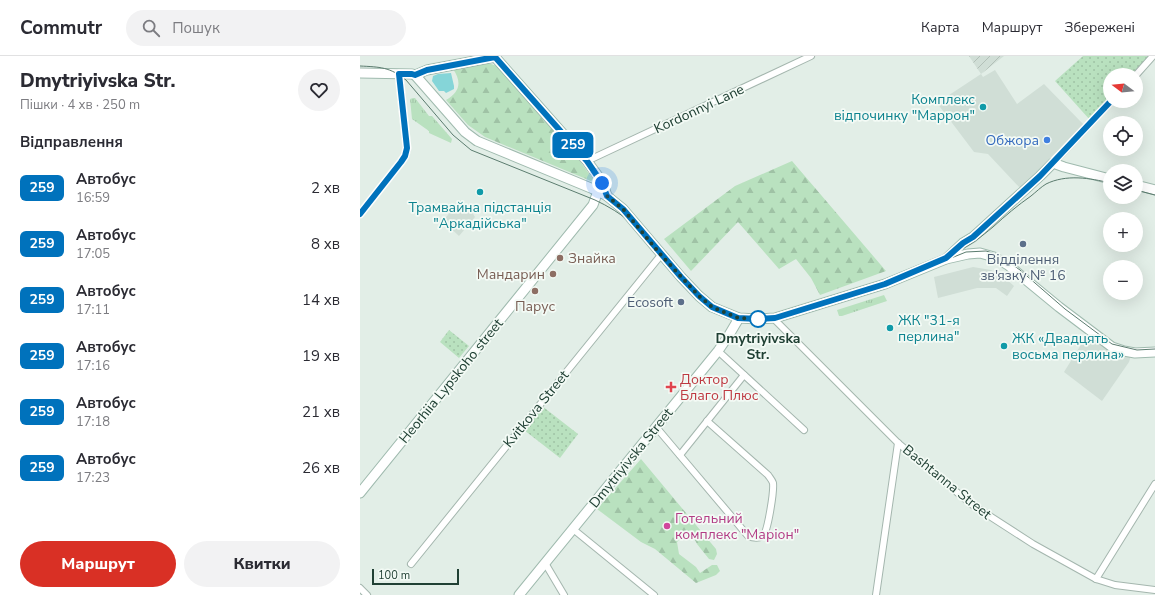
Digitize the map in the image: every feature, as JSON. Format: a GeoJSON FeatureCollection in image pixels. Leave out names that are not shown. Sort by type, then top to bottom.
{"type":"FeatureCollection","features":[{"type":"Feature","properties":{"kind":"main road"},"geometry":{"type":"LineString","coordinates":[[360,73],[415,75],[427,70],[497,56],[587,161],[597,187]]}},
{"type":"Feature","properties":{"kind":"main road"},"geometry":{"type":"LineString","coordinates":[[415,75],[465,132],[477,141],[597,187],[623,209],[661,255],[699,296],[712,307],[738,318],[775,318],[885,284],[946,258],[980,253],[994,257],[1008,265],[1059,307],[1112,347],[1136,353],[1155,352]]}},
{"type":"Feature","properties":{"kind":"main road"},"geometry":{"type":"LineString","coordinates":[[946,258],[963,243],[973,237],[1040,176],[1052,163],[1064,168],[1103,177]]}},
{"type":"Feature","properties":{"kind":"main road","name":"Heorhiia Lypskoho street"},"geometry":{"type":"LineString","coordinates":[[360,493],[593,205],[597,187]]}},
{"type":"Feature","properties":{"kind":"main road"},"geometry":{"type":"LineString","coordinates":[[1143,187],[1155,190]]}},
{"type":"Feature","properties":{"kind":"main road"},"geometry":{"type":"LineString","coordinates":[[973,237],[968,246],[969,249],[976,254]]}},
{"type":"Feature","properties":{"kind":"main road","name":"Dmytriyivska Street"},"geometry":{"type":"LineString","coordinates":[[519,595],[718,351],[738,318]]}},
{"type":"Feature","properties":{"kind":"street","name":"Kordonnyi Lane"},"geometry":{"type":"LineString","coordinates":[[587,161],[811,56]]}},
{"type":"Feature","properties":{"kind":"street"},"geometry":{"type":"LineString","coordinates":[[1142,68],[1153,56]]}},
{"type":"Feature","properties":{"kind":"street"},"geometry":{"type":"LineString","coordinates":[[360,214],[405,156],[407,148],[399,74]]}},
{"type":"Feature","properties":{"kind":"street"},"geometry":{"type":"LineString","coordinates":[[1052,163],[1104,108]]}},
{"type":"Feature","properties":{"kind":"street","name":"Kvitkova Street"},"geometry":{"type":"LineString","coordinates":[[411,564],[661,255]]}},
{"type":"Feature","properties":{"kind":"street","name":"Bashtanna Street"},"geometry":{"type":"LineString","coordinates":[[775,318],[775,320],[898,443],[971,504],[1033,544],[1096,579],[1143,592],[1155,590]]}},
{"type":"Feature","properties":{"kind":"street"},"geometry":{"type":"LineString","coordinates":[[718,351],[804,430]]}},
{"type":"Feature","properties":{"kind":"street"},"geometry":{"type":"LineString","coordinates":[[680,455],[744,375]]}},
{"type":"Feature","properties":{"kind":"street"},"geometry":{"type":"LineString","coordinates":[[656,427],[748,536],[756,538],[761,537],[766,533],[773,488],[772,481],[768,475],[707,421]]}},
{"type":"Feature","properties":{"kind":"street"},"geometry":{"type":"LineString","coordinates":[[876,595],[898,443]]}},
{"type":"Feature","properties":{"kind":"street"},"geometry":{"type":"LineString","coordinates":[[1096,579],[1155,484]]}},
{"type":"Feature","properties":{"kind":"street"},"geometry":{"type":"LineString","coordinates":[[573,529],[654,595]]}},
{"type":"Feature","properties":{"kind":"street"},"geometry":{"type":"LineString","coordinates":[[545,563],[564,595]]}},
{"type":"Feature","properties":{"kind":"street"},"geometry":{"type":"LineString","coordinates":[[360,588],[367,595]]}},
{"type":"Feature","properties":{"kind":"shaded area"},"geometry":{"type":"Polygon","coordinates":[[[969,56],[1004,56],[981,74],[969,56]]]}},
{"type":"Feature","properties":{"kind":"shaded area"},"geometry":{"type":"Polygon","coordinates":[[[995,70],[1017,104],[1044,84],[1084,125],[1020,188],[988,154],[974,152],[937,103],[981,74],[983,77],[995,70]]]}},
{"type":"Feature","properties":{"kind":"shaded area"},"geometry":{"type":"Polygon","coordinates":[[[460,200],[475,217],[459,236],[443,221],[460,200]]]}},
{"type":"Feature","properties":{"kind":"shaded area"},"geometry":{"type":"Polygon","coordinates":[[[973,267],[991,270],[1014,286],[1007,296],[996,288],[977,288],[938,298],[934,277],[973,267]]]}},
{"type":"Feature","properties":{"kind":"shaded area"},"geometry":{"type":"Polygon","coordinates":[[[1089,332],[1131,355],[1129,362],[1102,401],[1064,372],[1089,332]]]}},
{"type":"Feature","properties":{"kind":"green space"},"geometry":{"type":"Polygon","coordinates":[[[1083,56],[1149,56],[1138,68],[1103,68],[1103,106],[1090,120],[1055,81],[1083,56]]]}},
{"type":"Feature","properties":{"kind":"green space"},"geometry":{"type":"Polygon","coordinates":[[[485,62],[500,67],[576,156],[593,179],[591,181],[485,137],[468,125],[446,100],[454,94],[458,86],[458,78],[453,69],[485,62]]]}},
{"type":"Feature","properties":{"kind":"green space"},"geometry":{"type":"Polygon","coordinates":[[[415,98],[429,116],[432,116],[452,139],[451,143],[429,133],[429,131],[412,119],[410,99],[415,98]]]}},
{"type":"Feature","properties":{"kind":"green space"},"geometry":{"type":"Polygon","coordinates":[[[792,161],[886,271],[820,295],[811,278],[796,259],[779,269],[738,222],[691,271],[664,239],[735,186],[792,161]]]}},
{"type":"Feature","properties":{"kind":"green space"},"geometry":{"type":"Polygon","coordinates":[[[884,295],[887,301],[839,316],[837,310],[884,295]]]}},
{"type":"Feature","properties":{"kind":"green space"},"geometry":{"type":"Polygon","coordinates":[[[449,330],[469,346],[459,358],[440,342],[449,330]]]}},
{"type":"Feature","properties":{"kind":"green space"},"geometry":{"type":"Polygon","coordinates":[[[542,406],[578,434],[560,458],[524,430],[542,406]]]}},
{"type":"Feature","properties":{"kind":"green space"},"geometry":{"type":"Polygon","coordinates":[[[641,459],[716,549],[717,554],[714,560],[709,559],[697,544],[690,530],[677,542],[679,554],[696,567],[700,573],[712,565],[717,565],[720,571],[716,575],[696,583],[655,549],[641,542],[597,509],[641,459]]]}},
{"type":"Feature","properties":{"kind":"water"},"geometry":{"type":"Polygon","coordinates":[[[451,73],[454,89],[446,93],[444,91],[439,91],[432,81],[433,76],[451,73]]]}},
{"type":"Feature","properties":{"kind":"tram line"},"geometry":{"type":"LineString","coordinates":[[360,66],[384,68],[395,72],[406,80],[453,135],[471,150],[595,200],[619,213],[636,227],[689,289],[713,308],[726,316],[743,321],[775,320],[885,285],[966,252],[986,251],[996,254],[1020,270],[1065,309],[1112,344],[1137,350],[1155,349]]}},
{"type":"Feature","properties":{"kind":"tram line"},"geometry":{"type":"LineString","coordinates":[[957,251],[980,237],[1046,184],[1070,178],[1086,178],[1103,182]]}},
{"type":"Feature","properties":{"kind":"tram line"},"geometry":{"type":"LineString","coordinates":[[1143,192],[1155,195]]}},
{"type":"Feature","properties":{"kind":"bus line","name":"259"},"geometry":{"type":"LineString","coordinates":[[360,214],[405,156],[407,141],[399,74],[415,75],[427,70],[495,57],[587,161],[602,183],[607,196],[623,209],[661,255],[699,296],[712,307],[738,318],[775,318],[885,284],[946,258],[963,243],[973,237],[1040,176],[1105,108]]}},
{"type":"Feature","properties":{"kind":"place","name":"Комплекс відпочинку \"Маррон\""},"geometry":{"type":"Point","coordinates":[983,107]}},
{"type":"Feature","properties":{"kind":"place","name":"Обжора"},"geometry":{"type":"Point","coordinates":[1047,140]}},
{"type":"Feature","properties":{"kind":"place","name":"Трамвайна підстанція \"Аркадійська\""},"geometry":{"type":"Point","coordinates":[480,192]}},
{"type":"Feature","properties":{"kind":"place","name":"Відділення зв'язку № 16"},"geometry":{"type":"Point","coordinates":[1023,244]}},
{"type":"Feature","properties":{"kind":"place","name":"Знайка"},"geometry":{"type":"Point","coordinates":[560,258]}},
{"type":"Feature","properties":{"kind":"place","name":"Мандарин"},"geometry":{"type":"Point","coordinates":[553,274]}},
{"type":"Feature","properties":{"kind":"place","name":"Парус"},"geometry":{"type":"Point","coordinates":[535,291]}},
{"type":"Feature","properties":{"kind":"place","name":"Ecosoft"},"geometry":{"type":"Point","coordinates":[681,302]}},
{"type":"Feature","properties":{"kind":"place","name":"Dmytriyivska Str."},"geometry":{"type":"Point","coordinates":[758,319]}},
{"type":"Feature","properties":{"kind":"place","name":"ЖК \"31-я перлина\""},"geometry":{"type":"Point","coordinates":[890,328]}},
{"type":"Feature","properties":{"kind":"place","name":"ЖК «Двадцять восьма перлина»"},"geometry":{"type":"Point","coordinates":[1004,346]}},
{"type":"Feature","properties":{"kind":"place","name":"Доктор Благо Плюс"},"geometry":{"type":"Point","coordinates":[671,387]}},
{"type":"Feature","properties":{"kind":"place","name":"Готельний комплекс \"Маріон\""},"geometry":{"type":"Point","coordinates":[667,526]}},
{"type":"Feature","properties":{"kind":"route"},"geometry":{"type":"LineString","coordinates":[[602,183],[607,196],[623,209],[661,255],[699,296],[712,307],[738,318],[758,319]]}}]}
